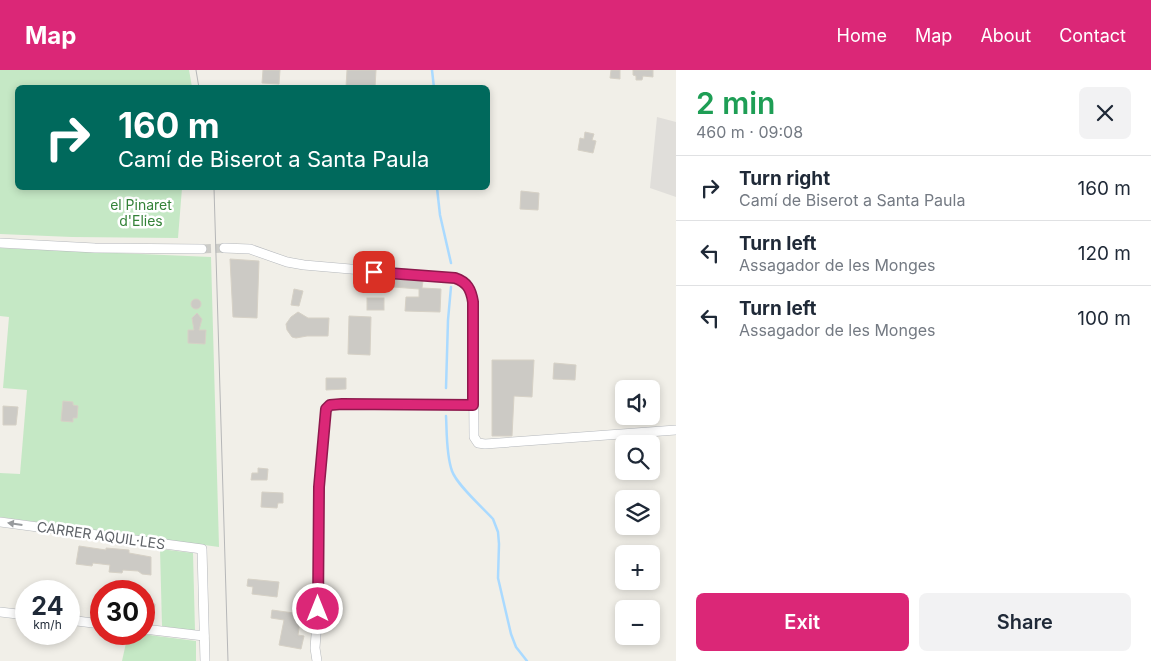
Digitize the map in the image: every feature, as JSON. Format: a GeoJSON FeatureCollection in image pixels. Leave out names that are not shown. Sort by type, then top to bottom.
{"type":"FeatureCollection","features":[{"type":"Feature","properties":{"kind":"street"},"geometry":{"type":"LineString","coordinates":[[0,243],[95,248],[202,249]]}},
{"type":"Feature","properties":{"kind":"street"},"geometry":{"type":"LineString","coordinates":[[224,248],[250,249],[287,262],[304,265],[455,278],[464,282],[469,287],[473,302],[474,437],[478,442],[485,444],[676,430]]}},
{"type":"Feature","properties":{"kind":"street"},"geometry":{"type":"LineString","coordinates":[[317,661],[315,648],[318,609],[319,487],[326,409],[330,405],[342,404],[473,405]]}},
{"type":"Feature","properties":{"kind":"street","name":"CARRER AQUIL·LES"},"geometry":{"type":"LineString","coordinates":[[0,522],[202,549],[204,636]]}},
{"type":"Feature","properties":{"kind":"street"},"geometry":{"type":"LineString","coordinates":[[0,612],[15,614]]}},
{"type":"Feature","properties":{"kind":"street"},"geometry":{"type":"LineString","coordinates":[[155,630],[204,636],[205,661]]}},
{"type":"Feature","properties":{"kind":"shaded area"},"geometry":{"type":"Polygon","coordinates":[[[657,117],[676,122],[676,197],[650,188],[657,117]]]}},
{"type":"Feature","properties":{"kind":"green space","name":"el Pinaret d'Elies"},"geometry":{"type":"Polygon","coordinates":[[[0,70],[189,70],[192,85],[15,85],[15,190],[182,190],[178,238],[0,234],[0,70]]]}},
{"type":"Feature","properties":{"kind":"green space"},"geometry":{"type":"Polygon","coordinates":[[[0,248],[211,257],[219,547],[0,517],[0,473],[20,474],[27,390],[3,388],[9,317],[0,316],[0,248]]]}},
{"type":"Feature","properties":{"kind":"green space"},"geometry":{"type":"Polygon","coordinates":[[[160,549],[193,553],[195,631],[162,626],[160,549]]]}},
{"type":"Feature","properties":{"kind":"green space"},"geometry":{"type":"Polygon","coordinates":[[[155,636],[196,641],[196,661],[122,661],[126,645],[155,645],[155,636]]]}},
{"type":"Feature","properties":{"kind":"building"},"geometry":{"type":"Polygon","coordinates":[[[263,70],[280,70],[279,84],[262,83],[263,70]]]}},
{"type":"Feature","properties":{"kind":"building"},"geometry":{"type":"Polygon","coordinates":[[[347,70],[376,70],[375,85],[346,85],[347,70]]]}},
{"type":"Feature","properties":{"kind":"building"},"geometry":{"type":"Polygon","coordinates":[[[611,70],[620,70],[620,79],[610,78],[611,70]]]}},
{"type":"Feature","properties":{"kind":"building"},"geometry":{"type":"Polygon","coordinates":[[[633,70],[653,70],[653,77],[643,76],[642,80],[636,80],[633,70]]]}},
{"type":"Feature","properties":{"kind":"building"},"geometry":{"type":"Polygon","coordinates":[[[585,132],[594,134],[592,140],[596,141],[593,153],[578,150],[580,138],[584,139],[585,132]]]}},
{"type":"Feature","properties":{"kind":"building"},"geometry":{"type":"Polygon","coordinates":[[[521,191],[539,193],[538,210],[520,209],[521,191]]]}},
{"type":"Feature","properties":{"kind":"building"},"geometry":{"type":"Polygon","coordinates":[[[230,259],[259,261],[257,318],[233,317],[230,259]]]}},
{"type":"Feature","properties":{"kind":"building"},"geometry":{"type":"Polygon","coordinates":[[[354,276],[423,281],[422,288],[441,289],[440,312],[405,311],[406,297],[419,297],[419,289],[354,284],[354,276]]]}},
{"type":"Feature","properties":{"kind":"building"},"geometry":{"type":"Polygon","coordinates":[[[294,289],[303,291],[299,306],[291,305],[294,289]]]}},
{"type":"Feature","properties":{"kind":"building"},"geometry":{"type":"Polygon","coordinates":[[[367,298],[384,298],[384,310],[367,310],[367,298]]]}},
{"type":"Feature","properties":{"kind":"building"},"geometry":{"type":"Polygon","coordinates":[[[194,299],[198,299],[201,304],[200,308],[194,309],[191,306],[191,302],[194,299]]]}},
{"type":"Feature","properties":{"kind":"building"},"geometry":{"type":"Polygon","coordinates":[[[298,312],[308,318],[329,318],[328,336],[292,337],[287,330],[286,324],[298,312]]]}},
{"type":"Feature","properties":{"kind":"building"},"geometry":{"type":"Polygon","coordinates":[[[197,313],[202,319],[199,330],[206,330],[205,344],[188,343],[188,330],[194,330],[192,318],[197,313]]]}},
{"type":"Feature","properties":{"kind":"building"},"geometry":{"type":"Polygon","coordinates":[[[349,316],[371,317],[370,355],[348,354],[349,316]]]}},
{"type":"Feature","properties":{"kind":"building"},"geometry":{"type":"Polygon","coordinates":[[[492,360],[534,360],[532,397],[514,396],[512,436],[492,436],[492,360]]]}},
{"type":"Feature","properties":{"kind":"building"},"geometry":{"type":"Polygon","coordinates":[[[554,363],[576,365],[575,380],[553,379],[554,363]]]}},
{"type":"Feature","properties":{"kind":"building"},"geometry":{"type":"Polygon","coordinates":[[[326,378],[346,378],[346,389],[326,390],[326,378]]]}},
{"type":"Feature","properties":{"kind":"building"},"geometry":{"type":"Polygon","coordinates":[[[63,401],[73,402],[73,405],[78,406],[77,418],[73,418],[73,422],[61,421],[63,401]]]}},
{"type":"Feature","properties":{"kind":"building"},"geometry":{"type":"Polygon","coordinates":[[[3,406],[18,407],[16,425],[3,425],[3,406]]]}},
{"type":"Feature","properties":{"kind":"building"},"geometry":{"type":"Polygon","coordinates":[[[258,468],[268,469],[267,480],[251,480],[252,473],[258,473],[258,468]]]}},
{"type":"Feature","properties":{"kind":"building"},"geometry":{"type":"Polygon","coordinates":[[[262,492],[283,493],[283,503],[278,503],[277,508],[261,507],[262,492]]]}},
{"type":"Feature","properties":{"kind":"building"},"geometry":{"type":"Polygon","coordinates":[[[79,546],[106,550],[106,548],[129,550],[129,553],[151,557],[151,575],[142,574],[138,571],[123,570],[122,573],[109,572],[110,565],[93,563],[92,566],[76,564],[79,546]]]}},
{"type":"Feature","properties":{"kind":"building"},"geometry":{"type":"Polygon","coordinates":[[[248,579],[279,582],[277,597],[252,594],[253,587],[247,586],[248,579]]]}},
{"type":"Feature","properties":{"kind":"building"},"geometry":{"type":"Polygon","coordinates":[[[272,610],[301,614],[298,635],[304,636],[301,649],[279,645],[284,620],[271,618],[272,610]]]}},
{"type":"Feature","properties":{"kind":"waterway"},"geometry":{"type":"LineString","coordinates":[[432,70],[434,85]]}},
{"type":"Feature","properties":{"kind":"waterway"},"geometry":{"type":"LineString","coordinates":[[437,190],[440,215],[451,263]]}},
{"type":"Feature","properties":{"kind":"waterway"},"geometry":{"type":"LineString","coordinates":[[446,388],[451,287]]}},
{"type":"Feature","properties":{"kind":"waterway"},"geometry":{"type":"LineString","coordinates":[[446,416],[448,451],[452,471],[464,489],[493,519],[498,532],[498,578],[511,634],[516,647],[527,661]]}},
{"type":"Feature","properties":{"kind":"tunnel"},"geometry":{"type":"LineString","coordinates":[[202,249],[224,248]]}},
{"type":"Feature","properties":{"kind":"tram line"},"geometry":{"type":"LineString","coordinates":[[196,70],[198,85]]}},
{"type":"Feature","properties":{"kind":"tram line"},"geometry":{"type":"LineString","coordinates":[[214,190],[228,661]]}},
{"type":"Feature","properties":{"kind":"route"},"geometry":{"type":"LineString","coordinates":[[318,609],[319,487],[326,409],[330,405],[342,404],[473,405],[473,302],[469,287],[464,282],[455,278],[374,272]]}}]}
